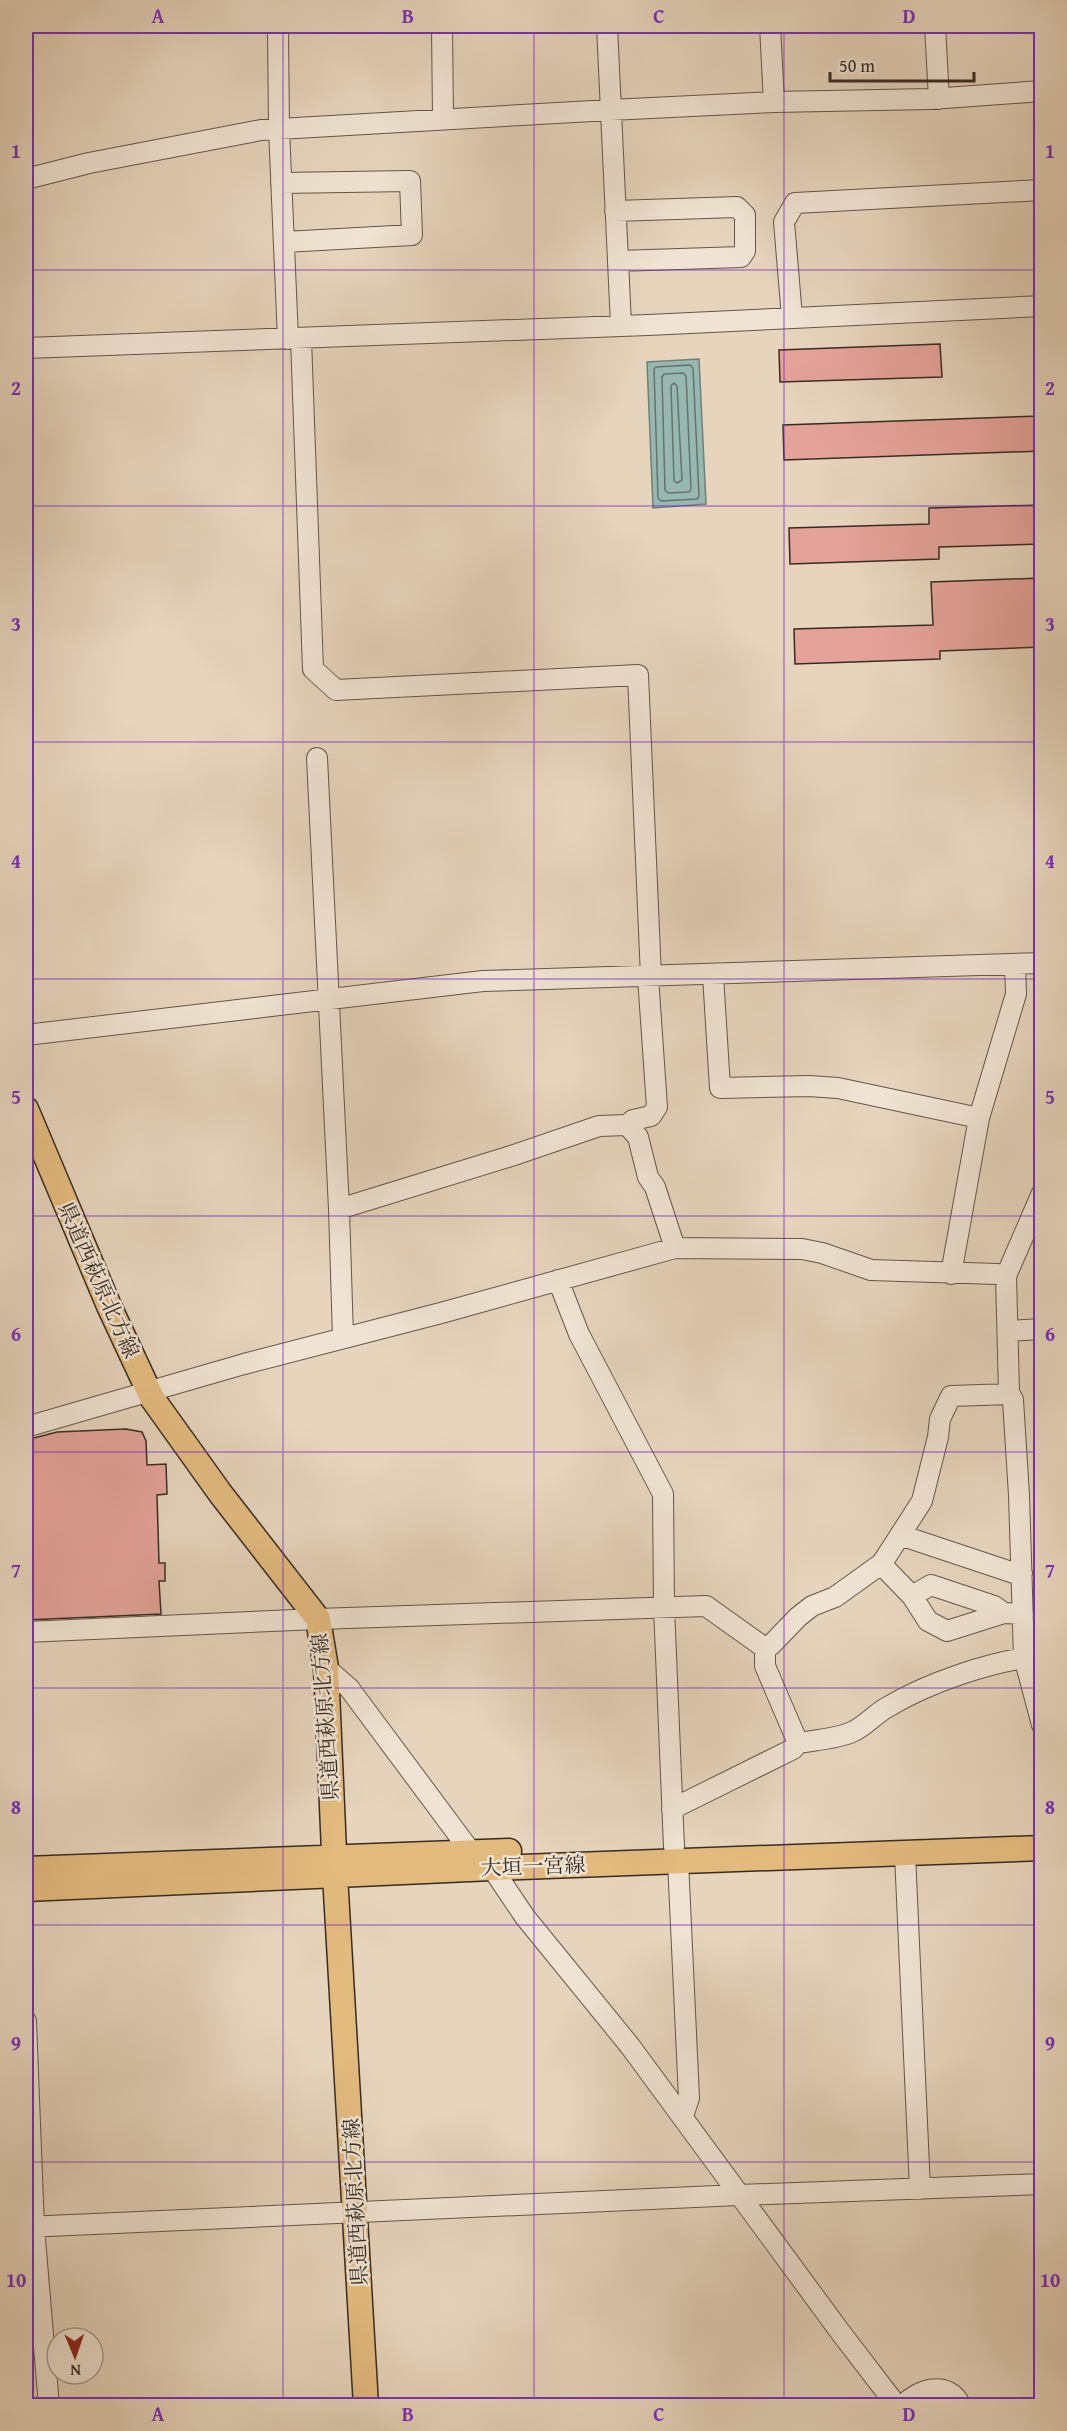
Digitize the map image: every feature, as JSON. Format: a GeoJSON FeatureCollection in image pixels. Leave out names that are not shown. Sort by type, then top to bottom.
{"type":"FeatureCollection","features":[{"type":"Feature","properties":{"kind":"main road","name":"県道西萩原北方線"},"geometry":{"type":"LineString","coordinates":[[26,1108],[109,1306],[148,1391],[220,1493],[318,1619],[326,1668],[366,2406]]}},
{"type":"Feature","properties":{"kind":"main road","name":"大垣一宮線"},"geometry":{"type":"LineString","coordinates":[[26,1869],[335,1866],[492,1868],[676,1854],[1041,1833]]}},
{"type":"Feature","properties":{"kind":"main road","name":"大垣一宮線"},"geometry":{"type":"LineString","coordinates":[[26,1889],[335,1866],[471,1852],[905,1854],[1041,1848]]}},
{"type":"Feature","properties":{"kind":"street"},"geometry":{"type":"LineString","coordinates":[[282,26],[278,32],[281,183],[284,242],[294,339],[313,669],[336,690],[638,675],[657,1107],[651,1116],[633,1120],[627,1125],[599,1126],[511,1156],[339,1209]]}},
{"type":"Feature","properties":{"kind":"street"},"geometry":{"type":"LineString","coordinates":[[442,26],[443,118]]}},
{"type":"Feature","properties":{"kind":"street"},"geometry":{"type":"LineString","coordinates":[[607,26],[621,325]]}},
{"type":"Feature","properties":{"kind":"street"},"geometry":{"type":"LineString","coordinates":[[770,26],[774,102]]}},
{"type":"Feature","properties":{"kind":"street"},"geometry":{"type":"LineString","coordinates":[[935,26],[939,99]]}},
{"type":"Feature","properties":{"kind":"street"},"geometry":{"type":"LineString","coordinates":[[26,179],[89,163],[261,130],[443,118],[774,102],[939,99],[1041,91]]}},
{"type":"Feature","properties":{"kind":"street"},"geometry":{"type":"LineString","coordinates":[[281,183],[410,181],[412,235],[284,242]]}},
{"type":"Feature","properties":{"kind":"street"},"geometry":{"type":"LineString","coordinates":[[792,317],[784,222],[795,203],[1041,190]]}},
{"type":"Feature","properties":{"kind":"street"},"geometry":{"type":"LineString","coordinates":[[615,211],[737,207],[745,215],[745,251],[741,257],[618,261]]}},
{"type":"Feature","properties":{"kind":"street"},"geometry":{"type":"LineString","coordinates":[[26,348],[294,339],[1041,306]]}},
{"type":"Feature","properties":{"kind":"street"},"geometry":{"type":"LineString","coordinates":[[317,758],[343,1337]]}},
{"type":"Feature","properties":{"kind":"street"},"geometry":{"type":"LineString","coordinates":[[26,1035],[483,981],[1041,963]]}},
{"type":"Feature","properties":{"kind":"street"},"geometry":{"type":"LineString","coordinates":[[951,1274],[979,1118],[1016,994],[1015,964]]}},
{"type":"Feature","properties":{"kind":"street"},"geometry":{"type":"LineString","coordinates":[[713,975],[720,1088],[809,1086],[838,1088],[979,1118]]}},
{"type":"Feature","properties":{"kind":"street"},"geometry":{"type":"LineString","coordinates":[[627,1125],[638,1137],[648,1177],[656,1187],[675,1248]]}},
{"type":"Feature","properties":{"kind":"street"},"geometry":{"type":"LineString","coordinates":[[1041,1193],[1006,1276],[1010,1394],[1013,1400],[1022,1573],[1013,1614],[1033,1657],[1041,1725]]}},
{"type":"Feature","properties":{"kind":"street"},"geometry":{"type":"LineString","coordinates":[[26,1427],[343,1337],[441,1314],[675,1248],[802,1249],[822,1253],[871,1270],[1006,1276]]}},
{"type":"Feature","properties":{"kind":"street"},"geometry":{"type":"LineString","coordinates":[[558,1280],[579,1334],[663,1494],[664,1607],[672,1809],[689,2098],[683,2116]]}},
{"type":"Feature","properties":{"kind":"street"},"geometry":{"type":"LineString","coordinates":[[1008,1331],[1041,1329]]}},
{"type":"Feature","properties":{"kind":"street"},"geometry":{"type":"LineString","coordinates":[[765,1648],[812,1606],[835,1597],[881,1564],[922,1502],[938,1437],[940,1419],[951,1395],[1010,1394]]}},
{"type":"Feature","properties":{"kind":"street"},"geometry":{"type":"LineString","coordinates":[[900,1535],[1014,1573],[1022,1573]]}},
{"type":"Feature","properties":{"kind":"street"},"geometry":{"type":"LineString","coordinates":[[881,1564],[912,1596],[928,1621],[947,1631],[1013,1614]]}},
{"type":"Feature","properties":{"kind":"street"},"geometry":{"type":"LineString","coordinates":[[912,1596],[931,1585],[1013,1614]]}},
{"type":"Feature","properties":{"kind":"street"},"geometry":{"type":"LineString","coordinates":[[26,1632],[318,1619],[706,1606],[765,1648]]}},
{"type":"Feature","properties":{"kind":"street"},"geometry":{"type":"LineString","coordinates":[[765,1648],[765,1666],[798,1743]]}},
{"type":"Feature","properties":{"kind":"street"},"geometry":{"type":"LineString","coordinates":[[672,1809],[793,1749],[798,1743],[853,1732],[886,1708],[924,1690],[976,1670],[1033,1657]]}},
{"type":"Feature","properties":{"kind":"street"},"geometry":{"type":"LineString","coordinates":[[326,1668],[349,1688],[471,1852],[492,1868],[525,1917],[630,2046],[897,2406]]}},
{"type":"Feature","properties":{"kind":"street"},"geometry":{"type":"LineString","coordinates":[[905,1854],[920,2189]]}},
{"type":"Feature","properties":{"kind":"street"},"geometry":{"type":"LineString","coordinates":[[26,2021],[29,2227],[49,2406]]}},
{"type":"Feature","properties":{"kind":"street"},"geometry":{"type":"LineString","coordinates":[[29,2227],[739,2195],[1041,2184]]}},
{"type":"Feature","properties":{"kind":"street"},"geometry":{"type":"LineString","coordinates":[[902,2406],[920,2392],[937,2389],[949,2391],[958,2399],[961,2406]]}},
{"type":"Feature","properties":{"kind":"water"},"geometry":{"type":"Polygon","coordinates":[[[699,359],[706,504],[653,508],[647,362],[699,359]]]}},
{"type":"Feature","properties":{"kind":"building"},"geometry":{"type":"Polygon","coordinates":[[[940,344],[942,377],[780,382],[779,350],[940,344]]]}},
{"type":"Feature","properties":{"kind":"building"},"geometry":{"type":"Polygon","coordinates":[[[1041,416],[1041,451],[784,460],[783,425],[1041,416]]]}},
{"type":"Feature","properties":{"kind":"building"},"geometry":{"type":"Polygon","coordinates":[[[1041,505],[1041,544],[939,547],[939,559],[790,564],[789,528],[929,524],[929,508],[1041,505]]]}},
{"type":"Feature","properties":{"kind":"building"},"geometry":{"type":"Polygon","coordinates":[[[1041,578],[1041,647],[940,651],[940,659],[795,664],[794,629],[933,625],[931,582],[1041,578]]]}},
{"type":"Feature","properties":{"kind":"building"},"geometry":{"type":"Polygon","coordinates":[[[126,1429],[142,1432],[146,1441],[147,1465],[166,1464],[167,1494],[157,1495],[159,1563],[165,1563],[165,1581],[159,1581],[161,1614],[26,1620],[26,1440],[57,1432],[126,1429]]]}}]}
